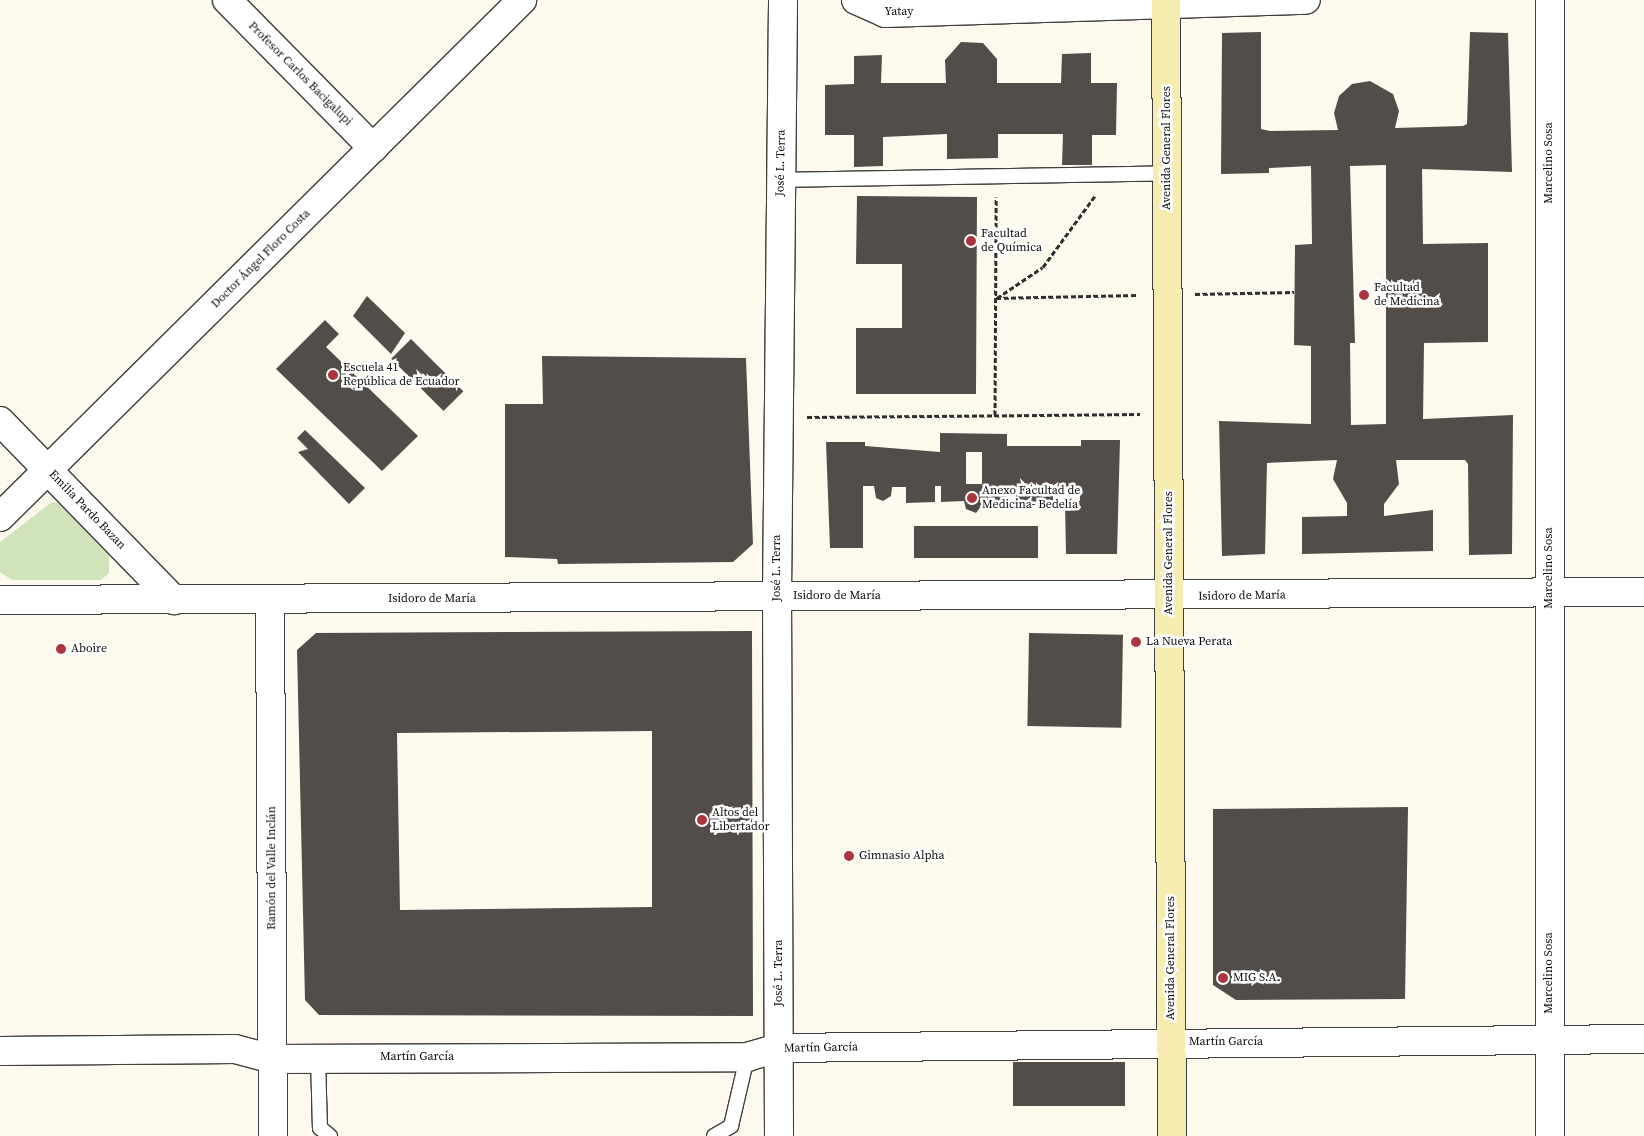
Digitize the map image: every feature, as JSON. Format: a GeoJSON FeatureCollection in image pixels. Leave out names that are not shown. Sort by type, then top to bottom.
{"type":"FeatureCollection","features":[{"type":"Feature","properties":{"kind":"main road","name":"Avenida General Flores"},"geometry":{"type":"LineString","coordinates":[[1166,2],[1172,1136]]}},
{"type":"Feature","properties":{"kind":"street","name":"Profesor Carlos Bacigalupi"},"geometry":{"type":"LineString","coordinates":[[227,0],[373,148]]}},
{"type":"Feature","properties":{"kind":"street","name":"Doctor Ángel Floro Costa"},"geometry":{"type":"LineString","coordinates":[[0,517],[522,0]]}},
{"type":"Feature","properties":{"kind":"street","name":"José L. Terra"},"geometry":{"type":"LineString","coordinates":[[779,1136],[777,596],[783,0]]}},
{"type":"Feature","properties":{"kind":"street","name":"Yatay"},"geometry":{"type":"LineString","coordinates":[[856,0],[885,13],[1166,2],[1306,0]]}},
{"type":"Feature","properties":{"kind":"street","name":"Marcelino Sosa"},"geometry":{"type":"LineString","coordinates":[[1550,0],[1550,1136]]}},
{"type":"Feature","properties":{"kind":"street","name":"Emilia Pardo Bazan"},"geometry":{"type":"LineString","coordinates":[[0,421],[174,600]]}},
{"type":"Feature","properties":{"kind":"street","name":"Isidoro de María"},"geometry":{"type":"LineString","coordinates":[[0,600],[270,601],[777,596],[1170,598],[1644,592]]}},
{"type":"Feature","properties":{"kind":"street","name":"Ramón del Valle Inclán"},"geometry":{"type":"LineString","coordinates":[[270,601],[273,1136]]}},
{"type":"Feature","properties":{"kind":"street","name":"Martín García"},"geometry":{"type":"LineString","coordinates":[[0,1051],[235,1049],[272,1059],[747,1057],[779,1048],[1172,1042],[1644,1039]]}},
{"type":"Feature","properties":{"kind":"lane"},"geometry":{"type":"LineString","coordinates":[[781,180],[1167,173]]}},
{"type":"Feature","properties":{"kind":"lane"},"geometry":{"type":"LineString","coordinates":[[714,1136],[731,1126],[747,1057]]}},
{"type":"Feature","properties":{"kind":"lane"},"geometry":{"type":"LineString","coordinates":[[318,1058],[320,1128],[330,1136]]}},
{"type":"Feature","properties":{"kind":"path"},"geometry":{"type":"LineString","coordinates":[[996,298],[1043,267],[1110,174]]}},
{"type":"Feature","properties":{"kind":"path"},"geometry":{"type":"LineString","coordinates":[[995,415],[996,176]]}},
{"type":"Feature","properties":{"kind":"path"},"geometry":{"type":"LineString","coordinates":[[778,417],[1168,414]]}},
{"type":"Feature","properties":{"kind":"green space"},"geometry":{"type":"Polygon","coordinates":[[[52,502],[60,503],[109,552],[109,573],[101,580],[12,580],[0,572],[0,542],[52,502]]]}},
{"type":"Feature","properties":{"kind":"building"},"geometry":{"type":"Polygon","coordinates":[[[1261,32],[1261,129],[1270,131],[1338,130],[1334,113],[1339,96],[1352,84],[1370,81],[1393,94],[1399,111],[1395,128],[1463,126],[1467,124],[1470,32],[1508,33],[1512,172],[1422,169],[1423,244],[1488,243],[1488,342],[1424,343],[1423,419],[1513,415],[1512,554],[1469,555],[1468,464],[1465,460],[1396,460],[1399,484],[1384,504],[1384,516],[1433,510],[1433,551],[1302,554],[1302,517],[1347,516],[1347,503],[1333,479],[1337,460],[1267,463],[1265,554],[1222,556],[1219,421],[1311,424],[1311,346],[1294,345],[1295,245],[1312,244],[1311,166],[1269,168],[1269,173],[1221,174],[1222,33],[1261,32]],[[1386,165],[1350,166],[1355,343],[1350,343],[1351,425],[1386,424],[1386,165]]]}},
{"type":"Feature","properties":{"kind":"building"},"geometry":{"type":"Polygon","coordinates":[[[961,42],[983,43],[997,59],[997,83],[1061,83],[1062,54],[1091,53],[1091,83],[1117,83],[1116,135],[1092,135],[1092,165],[1062,165],[1063,134],[998,134],[998,158],[947,159],[947,134],[883,137],[883,166],[854,167],[854,135],[825,135],[825,85],[854,84],[854,56],[882,55],[881,83],[946,83],[945,60],[961,42]]]}},
{"type":"Feature","properties":{"kind":"building"},"geometry":{"type":"Polygon","coordinates":[[[857,196],[977,197],[976,394],[856,394],[856,328],[902,328],[902,264],[856,264],[857,196]]]}},
{"type":"Feature","properties":{"kind":"building"},"geometry":{"type":"Polygon","coordinates":[[[367,296],[405,333],[391,354],[353,316],[367,296]]]}},
{"type":"Feature","properties":{"kind":"building"},"geometry":{"type":"Polygon","coordinates":[[[325,320],[339,334],[326,347],[418,436],[382,471],[276,369],[325,320]]]}},
{"type":"Feature","properties":{"kind":"building"},"geometry":{"type":"Polygon","coordinates":[[[411,339],[463,391],[444,411],[391,359],[411,339]]]}},
{"type":"Feature","properties":{"kind":"building"},"geometry":{"type":"Polygon","coordinates":[[[542,356],[746,358],[753,544],[733,562],[558,564],[557,559],[505,557],[505,404],[543,404],[542,356]]]}},
{"type":"Feature","properties":{"kind":"building"},"geometry":{"type":"Polygon","coordinates":[[[305,430],[365,488],[349,504],[298,452],[308,449],[297,438],[305,430]]]}},
{"type":"Feature","properties":{"kind":"building"},"geometry":{"type":"Polygon","coordinates":[[[940,433],[1007,434],[1007,446],[1081,446],[1081,440],[1120,440],[1117,554],[1066,554],[1065,501],[1080,501],[1080,487],[1053,486],[1053,505],[1016,505],[1016,488],[1007,488],[1006,501],[985,501],[976,513],[966,509],[964,501],[941,502],[941,486],[935,486],[935,502],[906,503],[906,487],[892,487],[891,496],[883,501],[876,498],[874,486],[863,486],[863,548],[830,548],[826,442],[865,442],[865,446],[940,452],[940,433]],[[966,452],[966,484],[982,484],[982,452],[966,452]]]}},
{"type":"Feature","properties":{"kind":"building"},"geometry":{"type":"Polygon","coordinates":[[[914,526],[1038,526],[1038,558],[914,558],[914,526]]]}},
{"type":"Feature","properties":{"kind":"building","name":"Altos del Libertador"},"geometry":{"type":"Polygon","coordinates":[[[752,631],[753,1016],[319,1015],[305,1000],[297,650],[316,633],[752,631]],[[652,731],[397,733],[400,910],[652,907],[652,731]]]}},
{"type":"Feature","properties":{"kind":"building"},"geometry":{"type":"Polygon","coordinates":[[[1029,633],[1123,635],[1121,728],[1027,726],[1029,633]]]}},
{"type":"Feature","properties":{"kind":"building"},"geometry":{"type":"Polygon","coordinates":[[[1408,807],[1405,999],[1236,1000],[1213,985],[1213,809],[1408,807]]]}},
{"type":"Feature","properties":{"kind":"building"},"geometry":{"type":"Polygon","coordinates":[[[1013,1062],[1125,1062],[1125,1106],[1013,1106],[1013,1062]]]}},
{"type":"Feature","properties":{"kind":"place","name":"Facultad de Química"},"geometry":{"type":"Point","coordinates":[971,241]}},
{"type":"Feature","properties":{"kind":"place","name":"Facultad de Medicina"},"geometry":{"type":"Point","coordinates":[1364,295]}},
{"type":"Feature","properties":{"kind":"place","name":"Escuela 41 República de Ecuador"},"geometry":{"type":"Point","coordinates":[333,375]}},
{"type":"Feature","properties":{"kind":"place","name":"Anexo Facultad de Medicina- Bedelía"},"geometry":{"type":"Point","coordinates":[972,498]}},
{"type":"Feature","properties":{"kind":"place","name":"La Nueva Perata"},"geometry":{"type":"Point","coordinates":[1136,642]}},
{"type":"Feature","properties":{"kind":"place","name":"Aboire"},"geometry":{"type":"Point","coordinates":[61,649]}},
{"type":"Feature","properties":{"kind":"place","name":"Altos del Libertador"},"geometry":{"type":"Point","coordinates":[702,820]}},
{"type":"Feature","properties":{"kind":"place","name":"Gimnasio Alpha"},"geometry":{"type":"Point","coordinates":[849,856]}},
{"type":"Feature","properties":{"kind":"place","name":"MIG S.A."},"geometry":{"type":"Point","coordinates":[1223,978]}}]}
